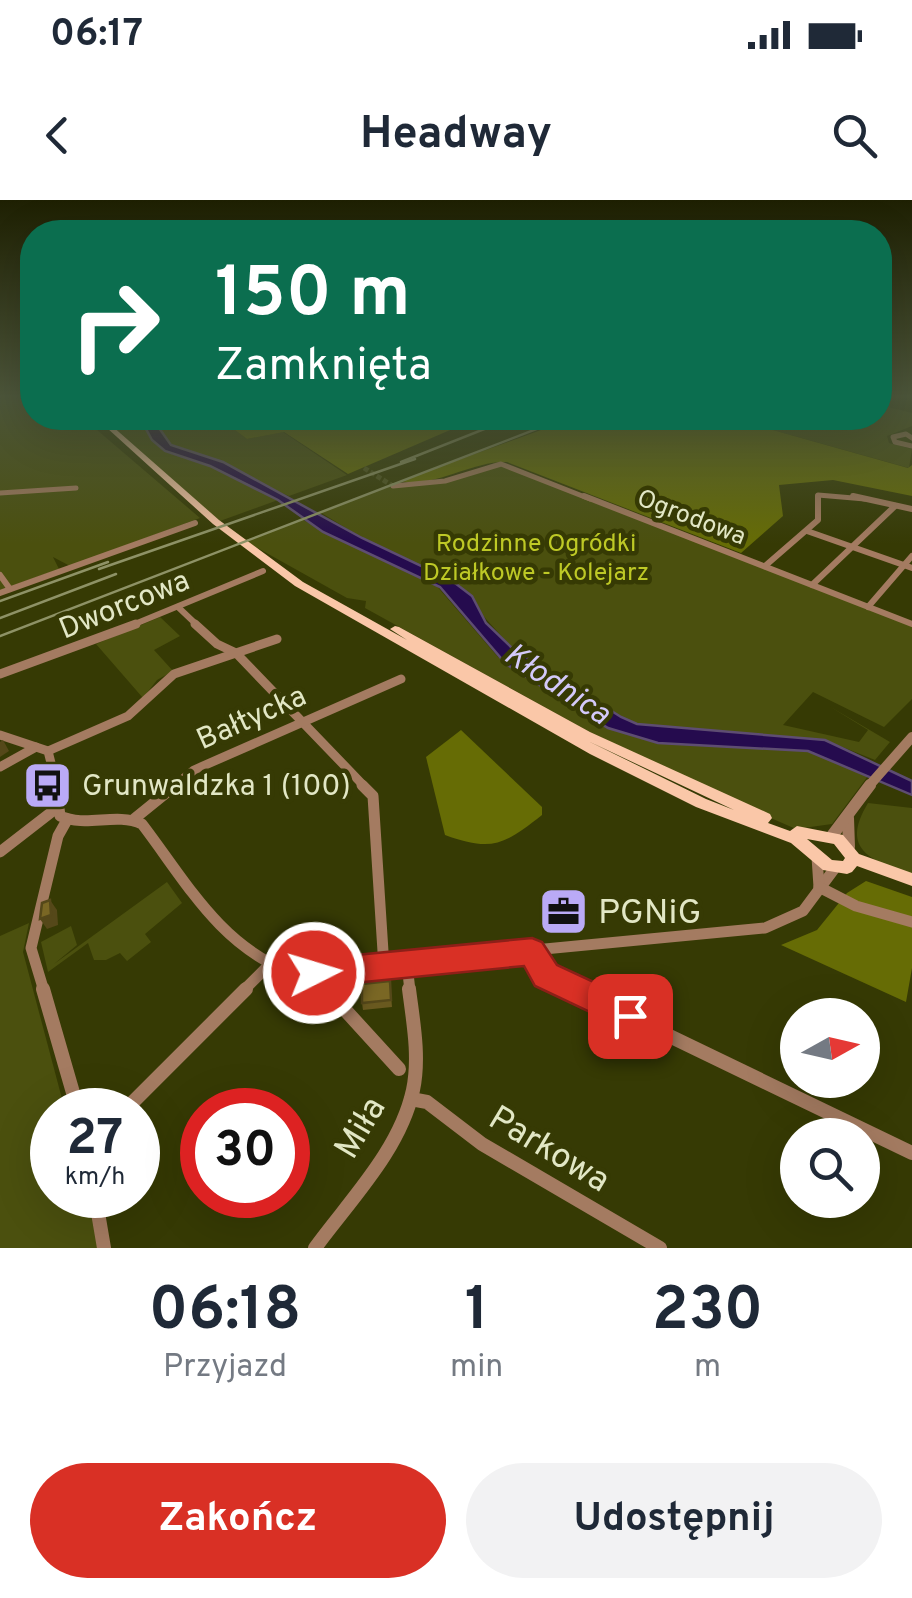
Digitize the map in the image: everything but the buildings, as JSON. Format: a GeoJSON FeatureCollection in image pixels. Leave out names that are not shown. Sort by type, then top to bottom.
{"type":"FeatureCollection","features":[{"type":"Feature","properties":{"kind":"main road"},"geometry":{"type":"LineString","coordinates":[[121,446],[171,490],[216,522]]}},
{"type":"Feature","properties":{"kind":"main road"},"geometry":{"type":"LineString","coordinates":[[130,446],[216,522],[299,584],[544,724],[673,790],[820,846],[912,890]]}},
{"type":"Feature","properties":{"kind":"main road"},"geometry":{"type":"LineString","coordinates":[[820,846],[912,880]]}},
{"type":"Feature","properties":{"kind":"street","name":"Ogrodowa"},"geometry":{"type":"LineString","coordinates":[[395,486],[446,481],[501,464],[912,624]]}},
{"type":"Feature","properties":{"kind":"street"},"geometry":{"type":"LineString","coordinates":[[0,493],[76,488]]}},
{"type":"Feature","properties":{"kind":"street"},"geometry":{"type":"LineString","coordinates":[[765,566],[818,520],[816,499],[824,494],[912,510]]}},
{"type":"Feature","properties":{"kind":"street"},"geometry":{"type":"LineString","coordinates":[[812,585],[895,506]]}},
{"type":"Feature","properties":{"kind":"street"},"geometry":{"type":"LineString","coordinates":[[0,593],[195,523]]}},
{"type":"Feature","properties":{"kind":"street"},"geometry":{"type":"LineString","coordinates":[[808,531],[908,566]]}},
{"type":"Feature","properties":{"kind":"street"},"geometry":{"type":"LineString","coordinates":[[868,607],[908,566],[912,556]]}},
{"type":"Feature","properties":{"kind":"street","name":"Dworcowa"},"geometry":{"type":"LineString","coordinates":[[0,674],[178,607],[263,570]]}},
{"type":"Feature","properties":{"kind":"street"},"geometry":{"type":"LineString","coordinates":[[0,575],[10,589]]}},
{"type":"Feature","properties":{"kind":"street"},"geometry":{"type":"LineString","coordinates":[[178,607],[218,644],[236,653],[373,796],[384,967]]}},
{"type":"Feature","properties":{"kind":"street"},"geometry":{"type":"LineString","coordinates":[[48,751],[128,716],[174,674],[277,639]]}},
{"type":"Feature","properties":{"kind":"street","name":"Bałtycka"},"geometry":{"type":"LineString","coordinates":[[134,819],[190,772],[400,679]]}},
{"type":"Feature","properties":{"kind":"street"},"geometry":{"type":"LineString","coordinates":[[0,735],[48,751],[53,757],[62,814],[30,948],[71,1088]]}},
{"type":"Feature","properties":{"kind":"street"},"geometry":{"type":"LineString","coordinates":[[819,887],[820,846],[848,818],[891,756],[912,737]]}},
{"type":"Feature","properties":{"kind":"street"},"geometry":{"type":"LineString","coordinates":[[0,767],[36,747]]}},
{"type":"Feature","properties":{"kind":"street"},"geometry":{"type":"LineString","coordinates":[[0,852],[27,829],[62,814],[134,819],[216,923],[268,966],[292,973],[319,973],[765,928],[803,911],[819,887],[848,859],[848,818]]}},
{"type":"Feature","properties":{"kind":"street"},"geometry":{"type":"LineString","coordinates":[[819,887],[856,906],[912,922]]}},
{"type":"Feature","properties":{"kind":"street"},"geometry":{"type":"LineString","coordinates":[[532,952],[546,976],[912,1153]]}},
{"type":"Feature","properties":{"kind":"street","name":"Miła"},"geometry":{"type":"LineString","coordinates":[[315,1248],[396,1130],[411,1099],[414,1068],[408,964]]}},
{"type":"Feature","properties":{"kind":"street"},"geometry":{"type":"LineString","coordinates":[[146,1088],[268,966]]}},
{"type":"Feature","properties":{"kind":"street"},"geometry":{"type":"LineString","coordinates":[[319,973],[322,984],[399,1068]]}},
{"type":"Feature","properties":{"kind":"street","name":"Parkowa"},"geometry":{"type":"LineString","coordinates":[[411,1099],[427,1102],[482,1144],[660,1248]]}},
{"type":"Feature","properties":{"kind":"street"},"geometry":{"type":"LineString","coordinates":[[99,1218],[104,1248]]}},
{"type":"Feature","properties":{"kind":"green space"},"geometry":{"type":"Polygon","coordinates":[[[0,446],[116,446],[200,518],[70,566],[53,557],[59,569],[0,590],[0,446]]]}},
{"type":"Feature","properties":{"kind":"green space"},"geometry":{"type":"Polygon","coordinates":[[[133,446],[161,446],[165,451],[210,465],[278,500],[220,521],[133,446]]]}},
{"type":"Feature","properties":{"kind":"green space"},"geometry":{"type":"Polygon","coordinates":[[[304,446],[347,475],[289,496],[174,447],[304,446]]]}},
{"type":"Feature","properties":{"kind":"green space"},"geometry":{"type":"Polygon","coordinates":[[[830,446],[912,449],[909,468],[830,446]]]}},
{"type":"Feature","properties":{"kind":"green space","name":"Rodzinne Ogródki Działkowe - Kolejarz"},"geometry":{"type":"Polygon","coordinates":[[[494,463],[506,464],[912,623],[912,699],[884,727],[813,692],[783,725],[859,742],[868,730],[829,706],[890,742],[875,760],[825,740],[636,724],[512,648],[451,580],[362,538],[320,512],[395,484],[450,481],[494,463]]]}},
{"type":"Feature","properties":{"kind":"green space"},"geometry":{"type":"Polygon","coordinates":[[[301,519],[435,584],[498,657],[608,728],[658,743],[808,751],[868,776],[832,824],[796,829],[773,819],[588,731],[365,608],[366,601],[347,598],[245,541],[301,519]]]}},
{"type":"Feature","properties":{"kind":"green space"},"geometry":{"type":"Polygon","coordinates":[[[160,617],[180,636],[154,650],[173,671],[157,680],[143,698],[96,644],[160,617]]]}},
{"type":"Feature","properties":{"kind":"green space"},"geometry":{"type":"Polygon","coordinates":[[[868,803],[912,808],[912,877],[873,858],[859,843],[857,832],[868,803]]]}},
{"type":"Feature","properties":{"kind":"green space"},"geometry":{"type":"Polygon","coordinates":[[[167,882],[182,903],[145,934],[151,942],[127,961],[120,953],[106,960],[94,960],[88,943],[48,972],[41,942],[71,926],[77,945],[54,964],[167,882]]]}},
{"type":"Feature","properties":{"kind":"green space"},"geometry":{"type":"Polygon","coordinates":[[[29,923],[23,952],[59,1088],[30,1088],[30,1218],[94,1218],[99,1248],[0,1248],[0,936],[29,923]]]}},
{"type":"Feature","properties":{"kind":"shaded area"},"geometry":{"type":"Polygon","coordinates":[[[305,446],[413,446],[348,474],[305,446]]]}},
{"type":"Feature","properties":{"kind":"shaded area"},"geometry":{"type":"Polygon","coordinates":[[[497,446],[829,446],[908,468],[912,465],[912,496],[833,480],[779,485],[783,516],[741,553],[507,462],[427,481],[400,481],[497,446]]]}},
{"type":"Feature","properties":{"kind":"shaded area"},"geometry":{"type":"Polygon","coordinates":[[[461,730],[542,807],[542,815],[497,843],[475,843],[445,835],[426,757],[461,730]]]}},
{"type":"Feature","properties":{"kind":"shaded area"},"geometry":{"type":"Polygon","coordinates":[[[866,881],[912,897],[912,968],[906,1002],[781,945],[817,930],[847,893],[866,881]]]}},
{"type":"Feature","properties":{"kind":"water","name":"Kłodnica"},"geometry":{"type":"Polygon","coordinates":[[[159,446],[174,446],[223,462],[362,538],[451,580],[472,596],[486,623],[512,648],[621,717],[637,724],[825,740],[912,781],[912,795],[808,751],[658,743],[608,728],[506,664],[440,587],[323,532],[278,500],[210,466],[159,446]]]}},
{"type":"Feature","properties":{"kind":"tunnel"},"geometry":{"type":"LineString","coordinates":[[364,468],[393,486]]}},
{"type":"Feature","properties":{"kind":"railway"},"geometry":{"type":"LineString","coordinates":[[401,462],[442,446]]}},
{"type":"Feature","properties":{"kind":"railway"},"geometry":{"type":"LineString","coordinates":[[0,636],[493,446]]}},
{"type":"Feature","properties":{"kind":"railway"},"geometry":{"type":"LineString","coordinates":[[99,569],[415,459]]}},
{"type":"Feature","properties":{"kind":"railway"},"geometry":{"type":"LineString","coordinates":[[0,601],[108,562]]}},
{"type":"Feature","properties":{"kind":"railway"},"geometry":{"type":"LineString","coordinates":[[0,618],[116,574]]}},
{"type":"Feature","properties":{"kind":"place","name":"Grunwaldzka 1 (100)"},"geometry":{"type":"Point","coordinates":[47,785]}},
{"type":"Feature","properties":{"kind":"place","name":"PGNiG"},"geometry":{"type":"Point","coordinates":[563,911]}},
{"type":"Feature","properties":{"kind":"route"},"geometry":{"type":"LineString","coordinates":[[314,973],[532,952],[546,976],[630,1016]]}}]}
